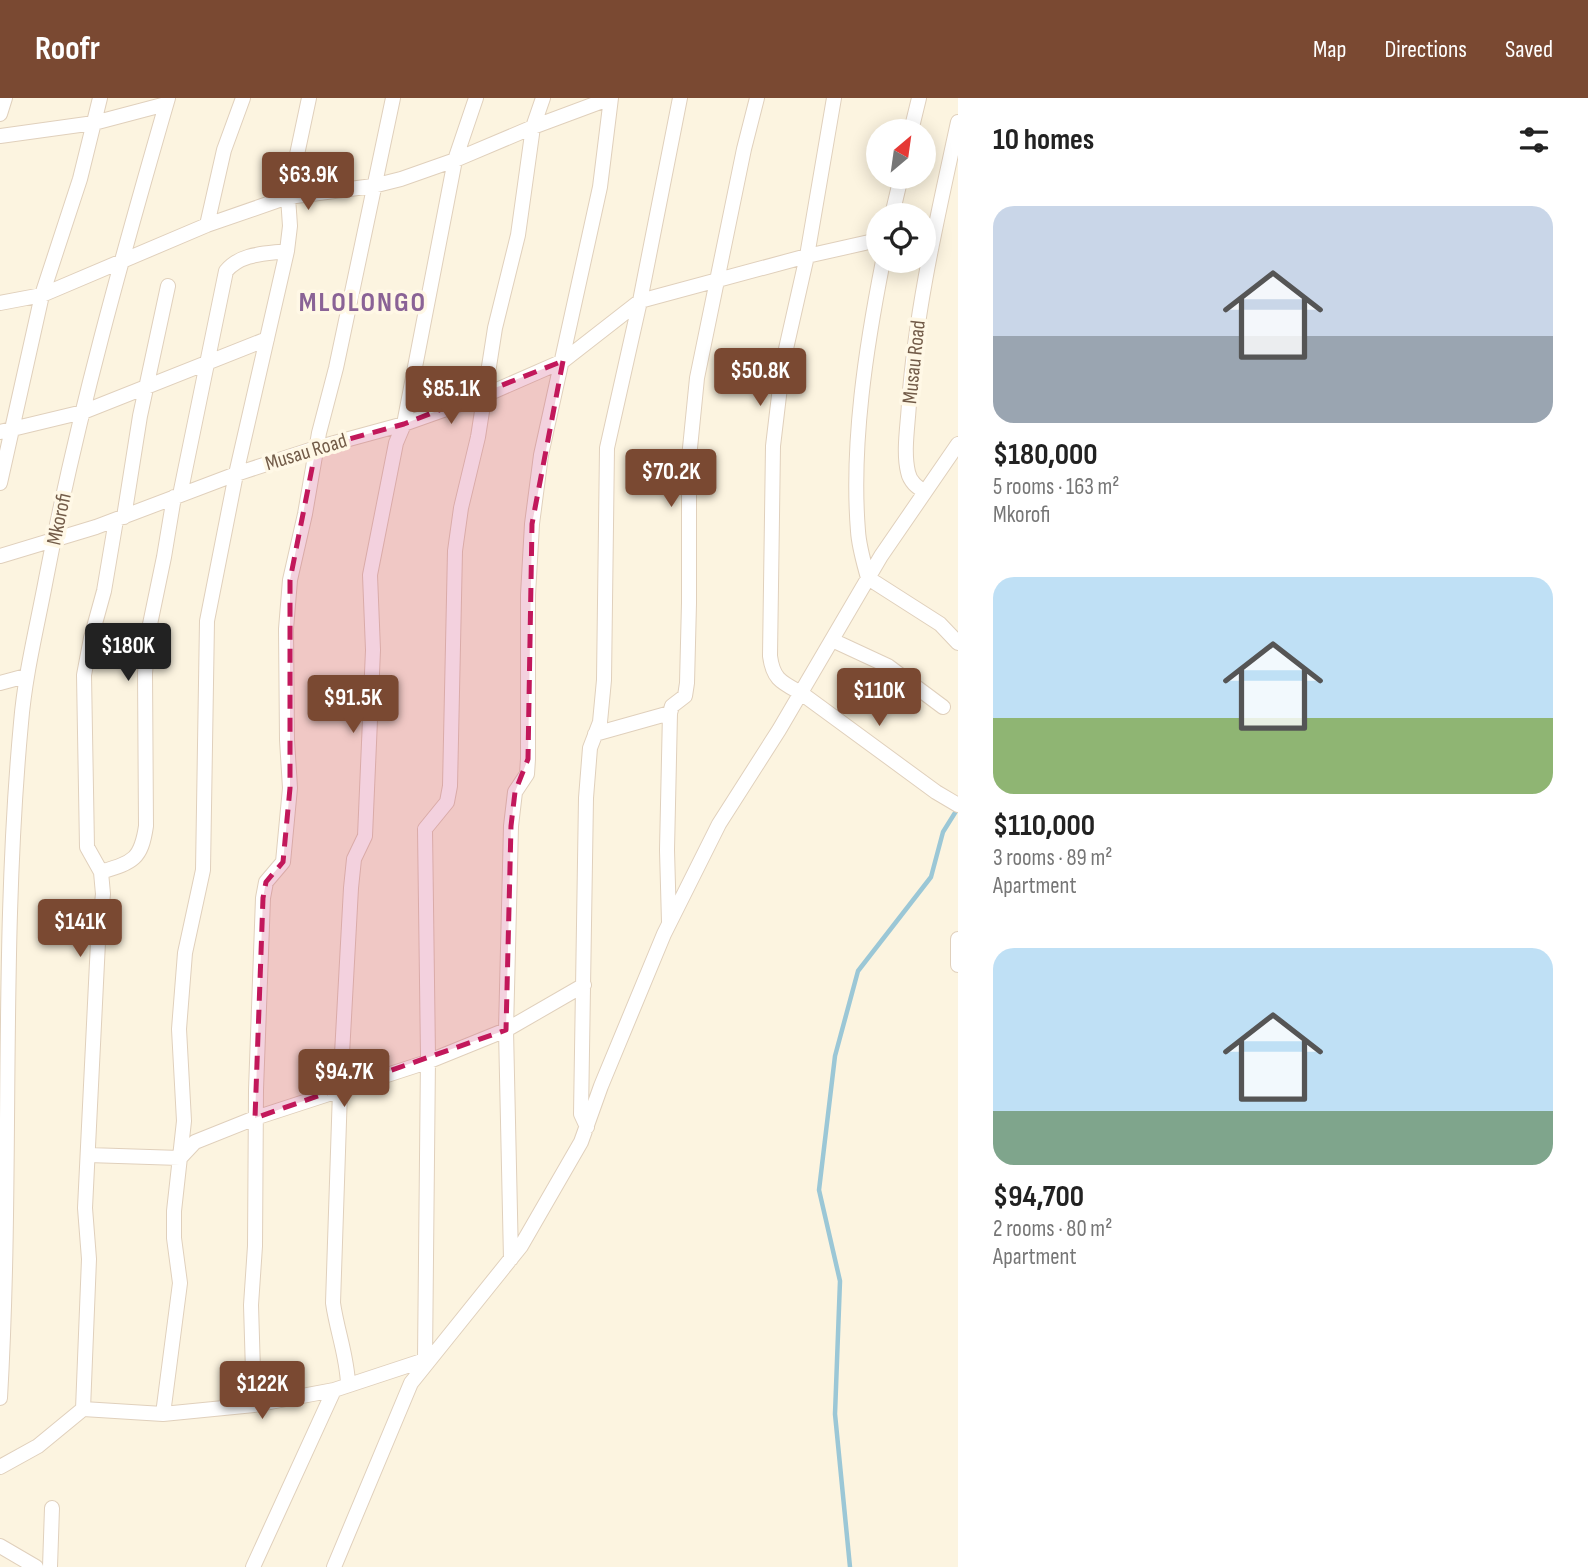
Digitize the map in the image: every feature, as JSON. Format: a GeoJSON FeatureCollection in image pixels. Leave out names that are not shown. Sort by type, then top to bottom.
{"type":"FeatureCollection","features":[{"type":"Feature","properties":{"kind":"street"},"geometry":{"type":"LineString","coordinates":[[0,114],[5,98]]}},
{"type":"Feature","properties":{"kind":"street"},"geometry":{"type":"LineString","coordinates":[[0,483],[6,431],[42,295],[80,179],[100,98]]}},
{"type":"Feature","properties":{"kind":"street"},"geometry":{"type":"LineString","coordinates":[[207,225],[223,150],[243,98]]}},
{"type":"Feature","properties":{"kind":"street"},"geometry":{"type":"LineString","coordinates":[[163,1414],[180,1283],[174,1238],[174,1211],[184,1121],[179,1029],[185,953],[203,870],[207,621],[236,474],[287,251],[290,226],[288,197],[309,98]]}},
{"type":"Feature","properties":{"kind":"street"},"geometry":{"type":"LineString","coordinates":[[254,1405],[251,1305],[255,1246],[263,898],[266,882],[283,862],[290,788],[286,643],[290,580],[316,448],[355,283],[393,98]]}},
{"type":"Feature","properties":{"kind":"street"},"geometry":{"type":"LineString","coordinates":[[253,1567],[341,1387],[345,1350],[336,1324],[333,1303],[340,1091],[351,888],[354,859],[365,836],[373,650],[370,575],[396,443],[404,424],[456,160],[476,98]]}},
{"type":"Feature","properties":{"kind":"street"},"geometry":{"type":"LineString","coordinates":[[428,1359],[425,829],[447,802],[450,786],[455,551],[461,508],[478,437],[495,328],[518,234],[533,127],[543,98]]}},
{"type":"Feature","properties":{"kind":"street"},"geometry":{"type":"LineString","coordinates":[[0,303],[42,295],[207,225],[288,197],[373,186],[456,160],[611,98],[600,187],[541,455],[532,524],[528,595],[528,760],[527,774],[515,792],[511,825],[506,1030],[511,1259]]}},
{"type":"Feature","properties":{"kind":"street"},"geometry":{"type":"LineString","coordinates":[[587,1127],[581,1114],[586,798],[590,748],[600,722],[605,668],[607,448],[640,301],[680,98]]}},
{"type":"Feature","properties":{"kind":"street"},"geometry":{"type":"LineString","coordinates":[[669,924],[667,850],[670,713],[672,706],[685,696],[687,683],[689,458],[697,378],[757,98]]}},
{"type":"Feature","properties":{"kind":"street"},"geometry":{"type":"LineString","coordinates":[[834,98],[807,256],[783,362],[773,446],[772,671],[780,681],[801,693],[936,792],[958,805]]}},
{"type":"Feature","properties":{"kind":"street"},"geometry":{"type":"LineString","coordinates":[[914,119],[919,98]]}},
{"type":"Feature","properties":{"kind":"street"},"geometry":{"type":"LineString","coordinates":[[0,136],[94,123],[167,101]]}},
{"type":"Feature","properties":{"kind":"street","name":"Mkorofi"},"geometry":{"type":"LineString","coordinates":[[4,944],[26,676],[83,412],[167,101]]}},
{"type":"Feature","properties":{"kind":"street","name":"Musau Road"},"geometry":{"type":"LineString","coordinates":[[936,205],[958,122]]}},
{"type":"Feature","properties":{"kind":"street","name":"Musau Road"},"geometry":{"type":"LineString","coordinates":[[0,556],[120,518],[236,474],[404,424],[483,396],[563,361],[640,301],[866,243]]}},
{"type":"Feature","properties":{"kind":"street"},"geometry":{"type":"LineString","coordinates":[[101,872],[127,864],[138,856],[143,842],[146,826],[145,673],[149,629],[226,271],[233,262],[247,257],[287,251]]}},
{"type":"Feature","properties":{"kind":"street"},"geometry":{"type":"LineString","coordinates":[[881,273],[869,330],[859,433],[858,533],[868,578],[940,624],[958,643]]}},
{"type":"Feature","properties":{"kind":"street","name":"Musau Road"},"geometry":{"type":"LineString","coordinates":[[924,273],[906,448],[908,474],[915,485],[925,492]]}},
{"type":"Feature","properties":{"kind":"street"},"geometry":{"type":"LineString","coordinates":[[83,1409],[89,1259],[85,1208],[103,894],[101,872],[88,847],[84,676],[168,286]]}},
{"type":"Feature","properties":{"kind":"street"},"geometry":{"type":"LineString","coordinates":[[6,431],[83,412],[267,339]]}},
{"type":"Feature","properties":{"kind":"street"},"geometry":{"type":"LineString","coordinates":[[334,1567],[411,1383],[511,1259],[581,1142],[630,1014],[669,924],[719,824],[801,693],[868,578],[958,444]]}},
{"type":"Feature","properties":{"kind":"street"},"geometry":{"type":"LineString","coordinates":[[832,640],[888,666],[943,707]]}},
{"type":"Feature","properties":{"kind":"street"},"geometry":{"type":"LineString","coordinates":[[0,683],[26,676]]}},
{"type":"Feature","properties":{"kind":"street"},"geometry":{"type":"LineString","coordinates":[[595,734],[670,713]]}},
{"type":"Feature","properties":{"kind":"street"},"geometry":{"type":"LineString","coordinates":[[958,939],[958,965]]}},
{"type":"Feature","properties":{"kind":"street"},"geometry":{"type":"LineString","coordinates":[[0,1398],[5,1311],[4,944]]}},
{"type":"Feature","properties":{"kind":"street"},"geometry":{"type":"LineString","coordinates":[[88,1155],[180,1158],[195,1142],[256,1118],[428,1062],[506,1030],[584,985]]}},
{"type":"Feature","properties":{"kind":"street"},"geometry":{"type":"LineString","coordinates":[[0,1467],[38,1446],[83,1409],[163,1414],[254,1405],[341,1387],[428,1359]]}},
{"type":"Feature","properties":{"kind":"street"},"geometry":{"type":"LineString","coordinates":[[50,1567],[52,1508]]}},
{"type":"Feature","properties":{"kind":"street"},"geometry":{"type":"LineString","coordinates":[[0,1546],[17,1561],[36,1567]]}},
{"type":"Feature","properties":{"kind":"highlighted area"},"geometry":{"type":"Polygon","coordinates":[[[563,361],[532,524],[528,759],[515,792],[511,826],[506,1030],[255,1118],[263,898],[266,882],[283,862],[290,788],[290,580],[316,448],[404,424],[563,361]]]}},
{"type":"Feature","properties":{"kind":"waterway"},"geometry":{"type":"LineString","coordinates":[[850,1567],[835,1414],[840,1281],[819,1190],[835,1056],[858,971],[931,877],[943,832],[958,808]]}},
{"type":"Feature","properties":{"kind":"district","name":"MLOLONGO"},"geometry":{"type":"Point","coordinates":[363,302]}}]}
